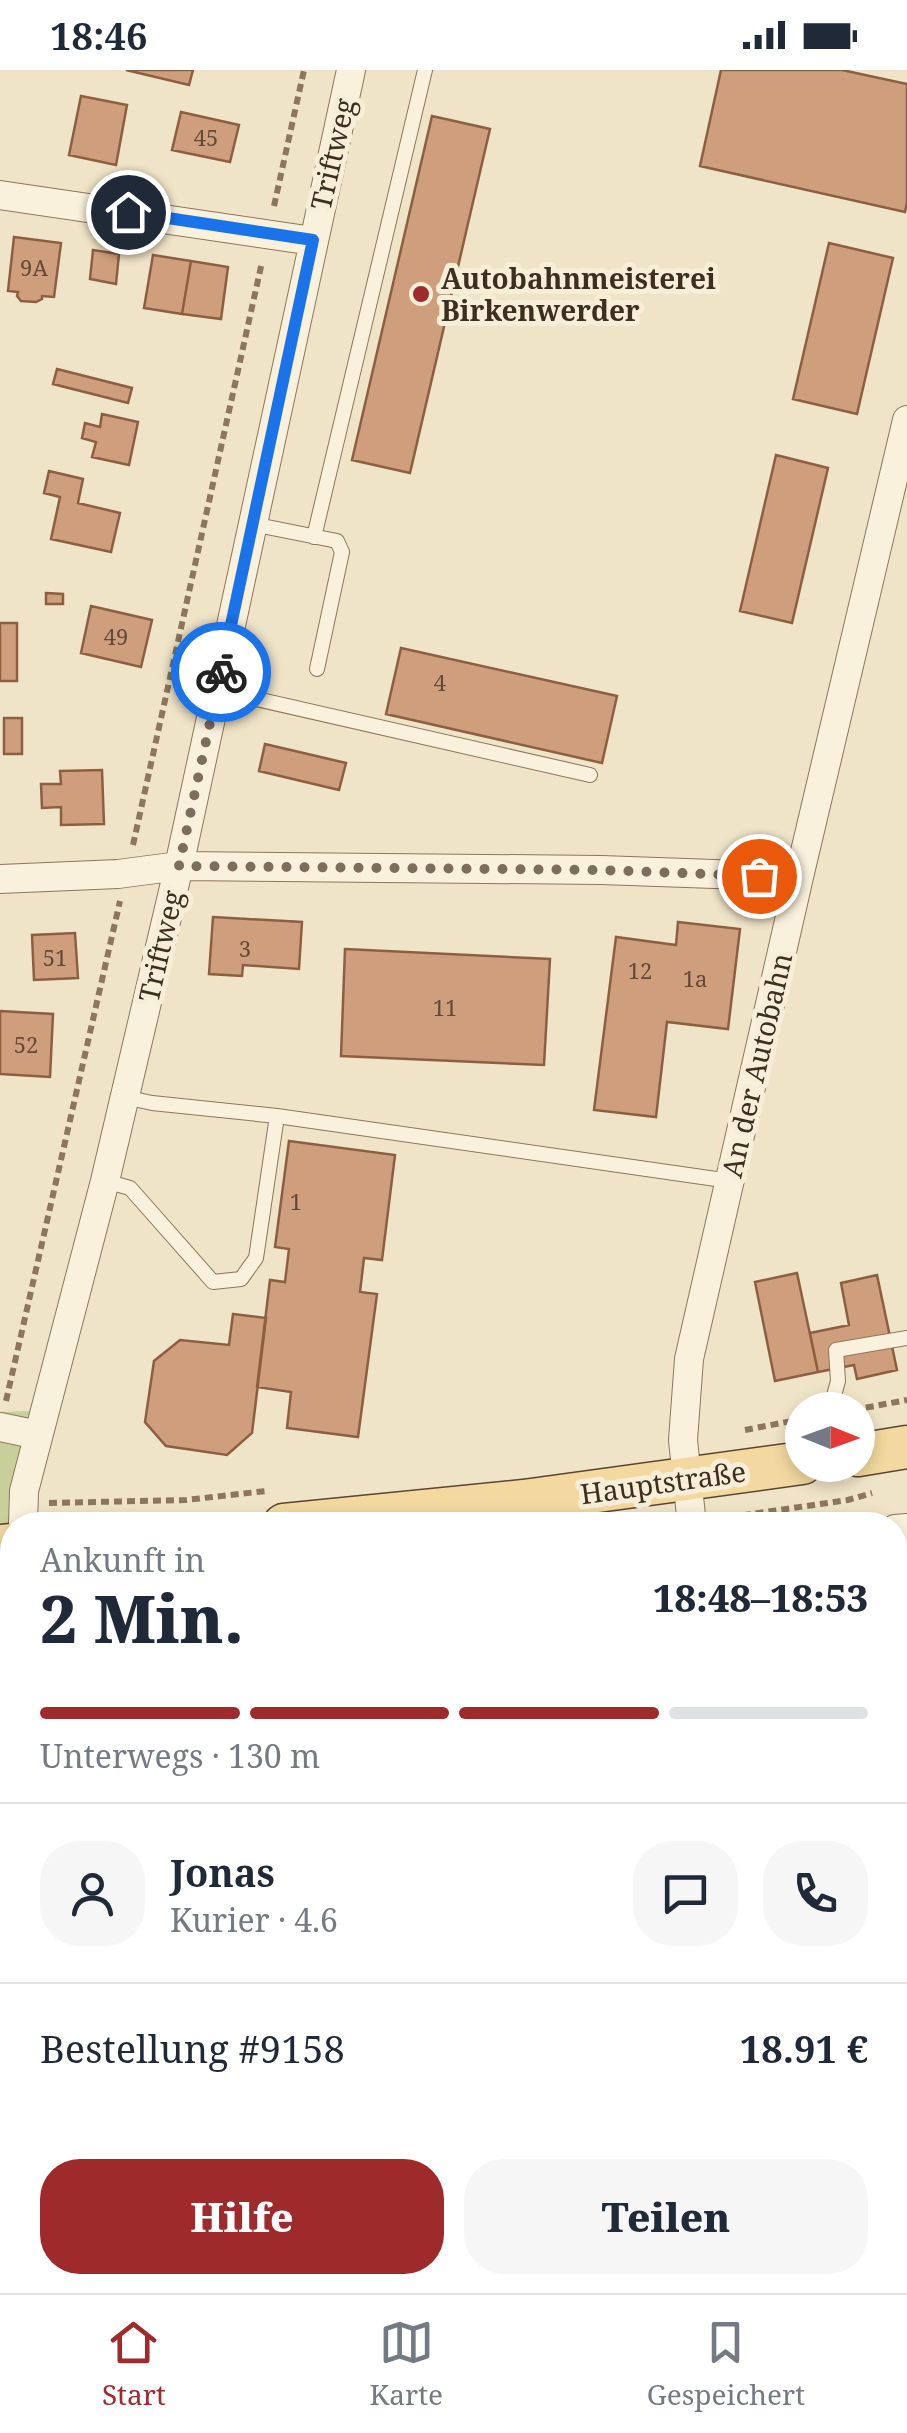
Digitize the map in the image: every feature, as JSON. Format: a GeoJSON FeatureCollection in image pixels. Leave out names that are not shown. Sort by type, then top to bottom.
{"type":"FeatureCollection","features":[{"type":"Feature","properties":{"kind":"main road"},"geometry":{"type":"LineString","coordinates":[[875,1452],[907,1447]]}},
{"type":"Feature","properties":{"kind":"main road","name":"Hauptstraße"},"geometry":{"type":"LineString","coordinates":[[409,1512],[785,1464]]}},
{"type":"Feature","properties":{"kind":"street","name":"Triftweg"},"geometry":{"type":"LineString","coordinates":[[23,1512],[24,1490],[105,1181],[179,866],[351,70]]}},
{"type":"Feature","properties":{"kind":"street"},"geometry":{"type":"LineString","coordinates":[[0,194],[313,240]]}},
{"type":"Feature","properties":{"kind":"street","name":"An der Autobahn"},"geometry":{"type":"LineString","coordinates":[[691,1512],[683,1440],[689,1359],[907,420]]}},
{"type":"Feature","properties":{"kind":"street"},"geometry":{"type":"LineString","coordinates":[[0,879],[126,873],[179,866],[600,870],[799,877]]}},
{"type":"Feature","properties":{"kind":"street"},"geometry":{"type":"LineString","coordinates":[[0,1426],[38,1435]]}},
{"type":"Feature","properties":{"kind":"lane"},"geometry":{"type":"LineString","coordinates":[[314,537],[425,70]]}},
{"type":"Feature","properties":{"kind":"lane"},"geometry":{"type":"LineString","coordinates":[[252,524],[337,541],[342,552],[317,669]]}},
{"type":"Feature","properties":{"kind":"lane"},"geometry":{"type":"LineString","coordinates":[[217,690],[590,774]]}},
{"type":"Feature","properties":{"kind":"lane"},"geometry":{"type":"LineString","coordinates":[[124,1097],[152,1104],[277,1116],[730,1180]]}},
{"type":"Feature","properties":{"kind":"lane"},"geometry":{"type":"LineString","coordinates":[[105,1181],[130,1188],[213,1282],[240,1279],[256,1258],[277,1116]]}},
{"type":"Feature","properties":{"kind":"lane"},"geometry":{"type":"LineString","coordinates":[[835,1392],[836,1350],[907,1338]]}},
{"type":"Feature","properties":{"kind":"path"},"geometry":{"type":"LineString","coordinates":[[0,1426],[304,70]]}},
{"type":"Feature","properties":{"kind":"path"},"geometry":{"type":"LineString","coordinates":[[875,1406],[907,1400]]}},
{"type":"Feature","properties":{"kind":"path"},"geometry":{"type":"LineString","coordinates":[[736,1432],[785,1423]]}},
{"type":"Feature","properties":{"kind":"path"},"geometry":{"type":"LineString","coordinates":[[770,1512],[876,1492]]}},
{"type":"Feature","properties":{"kind":"green space"},"geometry":{"type":"Polygon","coordinates":[[[58,1410],[36,1490],[35,1512],[0,1512],[0,1412],[58,1410]]]}},
{"type":"Feature","properties":{"kind":"building"},"geometry":{"type":"Polygon","coordinates":[[[126,70],[193,70],[189,85],[126,70]]]}},
{"type":"Feature","properties":{"kind":"building"},"geometry":{"type":"Polygon","coordinates":[[[721,70],[842,70],[907,84],[905,212],[700,166],[721,70]]]}},
{"type":"Feature","properties":{"kind":"building"},"geometry":{"type":"Polygon","coordinates":[[[81,96],[127,105],[116,165],[69,155],[81,96]]]}},
{"type":"Feature","properties":{"kind":"building"},"geometry":{"type":"Polygon","coordinates":[[[181,112],[239,125],[230,162],[172,150],[181,112]]]}},
{"type":"Feature","properties":{"kind":"building","name":"Autobahnmeisterei Birkenwerder"},"geometry":{"type":"Polygon","coordinates":[[[432,116],[490,129],[410,473],[352,460],[432,116]]]}},
{"type":"Feature","properties":{"kind":"building"},"geometry":{"type":"Polygon","coordinates":[[[14,237],[61,243],[54,297],[21,301],[18,292],[8,291],[14,237]]]}},
{"type":"Feature","properties":{"kind":"building"},"geometry":{"type":"Polygon","coordinates":[[[829,243],[893,258],[857,414],[793,399],[829,243]]]}},
{"type":"Feature","properties":{"kind":"building"},"geometry":{"type":"Polygon","coordinates":[[[93,250],[119,254],[116,284],[90,279],[93,250]]]}},
{"type":"Feature","properties":{"kind":"building"},"geometry":{"type":"Polygon","coordinates":[[[153,255],[191,261],[182,314],[144,308],[153,255]]]}},
{"type":"Feature","properties":{"kind":"building"},"geometry":{"type":"Polygon","coordinates":[[[191,261],[228,267],[221,319],[182,314],[191,261]]]}},
{"type":"Feature","properties":{"kind":"building"},"geometry":{"type":"Polygon","coordinates":[[[57,369],[132,388],[128,403],[53,384],[57,369]]]}},
{"type":"Feature","properties":{"kind":"building"},"geometry":{"type":"Polygon","coordinates":[[[102,414],[138,422],[129,465],[92,457],[96,442],[82,438],[85,423],[100,427],[102,414]]]}},
{"type":"Feature","properties":{"kind":"building"},"geometry":{"type":"Polygon","coordinates":[[[776,455],[828,468],[792,623],[740,611],[776,455]]]}},
{"type":"Feature","properties":{"kind":"building"},"geometry":{"type":"Polygon","coordinates":[[[49,471],[83,479],[78,503],[120,513],[111,552],[51,539],[60,497],[44,493],[49,471]]]}},
{"type":"Feature","properties":{"kind":"building"},"geometry":{"type":"Polygon","coordinates":[[[46,593],[63,594],[63,604],[46,604],[46,593]]]}},
{"type":"Feature","properties":{"kind":"building"},"geometry":{"type":"Polygon","coordinates":[[[91,606],[152,620],[141,667],[81,653],[91,606]]]}},
{"type":"Feature","properties":{"kind":"building"},"geometry":{"type":"Polygon","coordinates":[[[0,623],[17,623],[17,681],[0,681],[0,623]]]}},
{"type":"Feature","properties":{"kind":"building"},"geometry":{"type":"Polygon","coordinates":[[[401,648],[617,696],[602,763],[386,714],[401,648]]]}},
{"type":"Feature","properties":{"kind":"building"},"geometry":{"type":"Polygon","coordinates":[[[4,718],[22,718],[22,754],[4,754],[4,718]]]}},
{"type":"Feature","properties":{"kind":"building"},"geometry":{"type":"Polygon","coordinates":[[[265,744],[346,763],[339,790],[259,771],[265,744]]]}},
{"type":"Feature","properties":{"kind":"building"},"geometry":{"type":"Polygon","coordinates":[[[102,770],[104,824],[61,825],[61,807],[42,808],[41,784],[61,784],[60,771],[102,770]]]}},
{"type":"Feature","properties":{"kind":"building"},"geometry":{"type":"Polygon","coordinates":[[[213,917],[302,922],[299,969],[243,965],[242,976],[209,974],[213,917]]]}},
{"type":"Feature","properties":{"kind":"building"},"geometry":{"type":"Polygon","coordinates":[[[678,922],[740,929],[728,1029],[667,1022],[656,1117],[594,1110],[616,937],[676,945],[678,922]]]}},
{"type":"Feature","properties":{"kind":"building"},"geometry":{"type":"Polygon","coordinates":[[[75,933],[78,978],[34,980],[32,935],[75,933]]]}},
{"type":"Feature","properties":{"kind":"building"},"geometry":{"type":"Polygon","coordinates":[[[345,949],[550,959],[544,1065],[341,1056],[345,949]]]}},
{"type":"Feature","properties":{"kind":"building"},"geometry":{"type":"Polygon","coordinates":[[[0,1011],[53,1014],[50,1077],[0,1074],[0,1011]]]}},
{"type":"Feature","properties":{"kind":"building"},"geometry":{"type":"Polygon","coordinates":[[[289,1141],[395,1155],[382,1260],[364,1258],[360,1292],[377,1294],[358,1437],[287,1428],[291,1392],[257,1387],[270,1280],[285,1282],[289,1249],[275,1247],[289,1141]]]}},
{"type":"Feature","properties":{"kind":"building"},"geometry":{"type":"Polygon","coordinates":[[[797,1273],[818,1372],[775,1381],[755,1282],[797,1273]]]}},
{"type":"Feature","properties":{"kind":"building"},"geometry":{"type":"Polygon","coordinates":[[[877,1275],[897,1370],[857,1379],[854,1365],[818,1372],[810,1333],[849,1325],[841,1283],[877,1275]]]}},
{"type":"Feature","properties":{"kind":"building"},"geometry":{"type":"Polygon","coordinates":[[[233,1314],[266,1318],[252,1433],[227,1455],[166,1446],[145,1422],[154,1361],[180,1340],[229,1345],[233,1314]]]}},
{"type":"Feature","properties":{"kind":"way so far"},"geometry":{"type":"LineString","coordinates":[[221,672],[179,866],[600,870],[759,876]]}},
{"type":"Feature","properties":{"kind":"place","name":"Autobahnmeisterei Birkenwerder"},"geometry":{"type":"Point","coordinates":[421,294]}},
{"type":"Feature","properties":{"kind":"route"},"geometry":{"type":"LineString","coordinates":[[128,212],[313,240],[221,672]]}}]}
